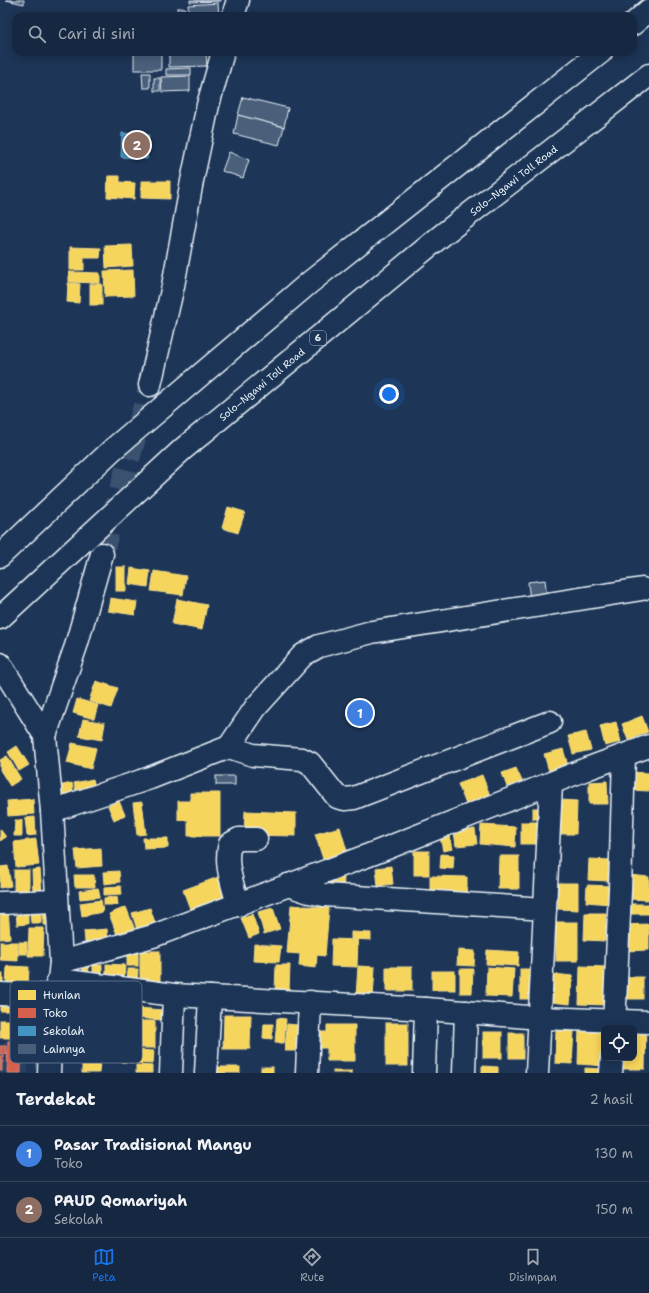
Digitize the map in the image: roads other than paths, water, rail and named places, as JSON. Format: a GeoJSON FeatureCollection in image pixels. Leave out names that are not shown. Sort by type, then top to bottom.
{"type":"FeatureCollection","features":[{"type":"Feature","properties":{"kind":"main road"},"geometry":{"type":"LineString","coordinates":[[234,12],[238,0]]}},
{"type":"Feature","properties":{"kind":"main road"},"geometry":{"type":"LineString","coordinates":[[637,20],[649,10]]}},
{"type":"Feature","properties":{"kind":"main road"},"geometry":{"type":"LineString","coordinates":[[637,25],[649,16]]}},
{"type":"Feature","properties":{"kind":"main road"},"geometry":{"type":"LineString","coordinates":[[150,385],[173,286],[192,181],[208,105],[222,56]]}},
{"type":"Feature","properties":{"kind":"main road"},"geometry":{"type":"LineString","coordinates":[[0,556],[112,450],[308,283],[595,56]]}},
{"type":"Feature","properties":{"kind":"main road","name":"Solo–Ngawi Toll Road"},"geometry":{"type":"LineString","coordinates":[[0,618],[183,449],[441,236],[649,75]]}},
{"type":"Feature","properties":{"kind":"main road"},"geometry":{"type":"LineString","coordinates":[[57,979],[56,901],[52,810],[46,736],[76,646],[102,554]]}},
{"type":"Feature","properties":{"kind":"main road"},"geometry":{"type":"LineString","coordinates":[[52,810],[150,778],[229,747],[256,707],[303,655],[319,646],[372,632],[642,589]]}},
{"type":"Feature","properties":{"kind":"main road"},"geometry":{"type":"LineString","coordinates":[[0,664],[46,736]]}},
{"type":"Feature","properties":{"kind":"main road"},"geometry":{"type":"LineString","coordinates":[[229,747],[253,756],[302,759],[310,763],[338,797],[345,799],[354,798],[550,722]]}},
{"type":"Feature","properties":{"kind":"main road"},"geometry":{"type":"LineString","coordinates":[[49,981],[153,936],[377,852],[589,768],[649,746]]}},
{"type":"Feature","properties":{"kind":"main road"},"geometry":{"type":"LineString","coordinates":[[614,1025],[624,756]]}},
{"type":"Feature","properties":{"kind":"main road"},"geometry":{"type":"LineString","coordinates":[[537,1073],[551,784]]}},
{"type":"Feature","properties":{"kind":"main road"},"geometry":{"type":"LineString","coordinates":[[238,904],[229,871],[228,852],[230,844],[239,839],[256,839]]}},
{"type":"Feature","properties":{"kind":"main road"},"geometry":{"type":"LineString","coordinates":[[288,885],[309,892],[324,894],[545,909]]}},
{"type":"Feature","properties":{"kind":"main road"},"geometry":{"type":"LineString","coordinates":[[0,903],[56,901]]}},
{"type":"Feature","properties":{"kind":"main road"},"geometry":{"type":"LineString","coordinates":[[57,979],[72,981]]}},
{"type":"Feature","properties":{"kind":"main road"},"geometry":{"type":"LineString","coordinates":[[0,994],[10,991]]}},
{"type":"Feature","properties":{"kind":"main road"},"geometry":{"type":"LineString","coordinates":[[142,991],[174,995],[426,1009],[614,1025],[649,1022]]}},
{"type":"Feature","properties":{"kind":"main road"},"geometry":{"type":"LineString","coordinates":[[171,1073],[174,995]]}},
{"type":"Feature","properties":{"kind":"main road"},"geometry":{"type":"LineString","coordinates":[[206,1073],[210,997]]}},
{"type":"Feature","properties":{"kind":"main road"},"geometry":{"type":"LineString","coordinates":[[307,1073],[310,1002]]}},
{"type":"Feature","properties":{"kind":"main road"},"geometry":{"type":"LineString","coordinates":[[424,1073],[426,1009]]}},
{"type":"Feature","properties":{"kind":"main road"},"geometry":{"type":"LineString","coordinates":[[464,1073],[466,1012]]}},
{"type":"Feature","properties":{"kind":"main road"},"geometry":{"type":"LineString","coordinates":[[611,1073],[612,1061]]}},
{"type":"Feature","properties":{"kind":"main road"},"geometry":{"type":"LineString","coordinates":[[49,1073],[50,1063]]}},
{"type":"Feature","properties":{"kind":"tunnel"},"geometry":{"type":"LineString","coordinates":[[102,554],[150,385]]}},
{"type":"Feature","properties":{"kind":"place","name":"PAUD Qomariyah"},"geometry":{"type":"Point","coordinates":[137,145]}},
{"type":"Feature","properties":{"kind":"place","name":"Pasar Tradisional Mangu"},"geometry":{"type":"Point","coordinates":[360,713]}}]}
